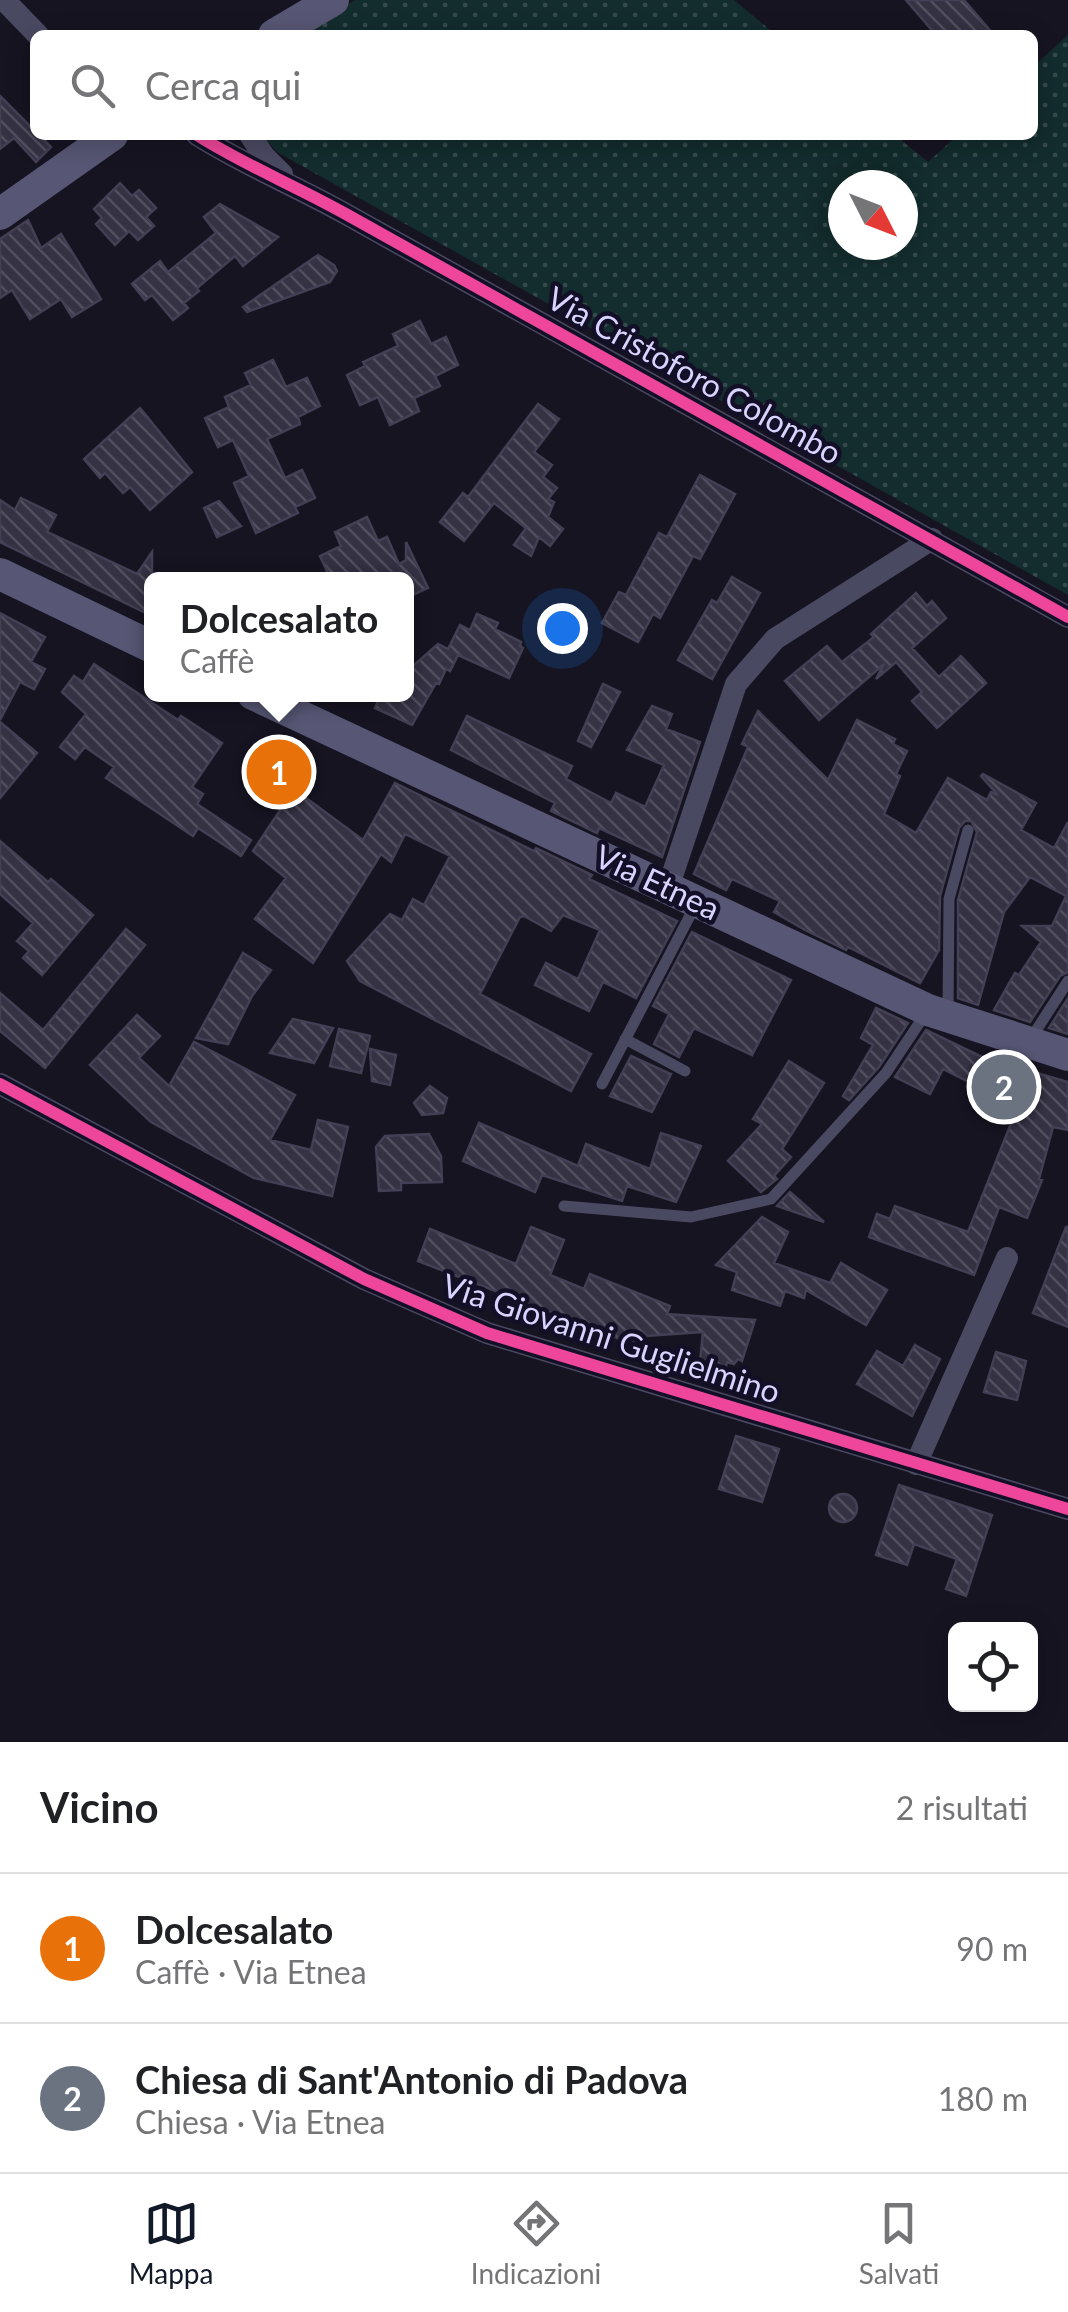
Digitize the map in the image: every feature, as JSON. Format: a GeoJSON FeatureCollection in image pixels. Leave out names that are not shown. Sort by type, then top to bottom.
{"type":"FeatureCollection","features":[{"type":"Feature","properties":{"kind":"main road"},"geometry":{"type":"LineString","coordinates":[[282,30],[333,0]]}},
{"type":"Feature","properties":{"kind":"main road"},"geometry":{"type":"LineString","coordinates":[[0,214],[105,140]]}},
{"type":"Feature","properties":{"kind":"main road"},"geometry":{"type":"LineString","coordinates":[[0,574],[144,643]]}},
{"type":"Feature","properties":{"kind":"main road","name":"Via Etnea"},"geometry":{"type":"LineString","coordinates":[[270,702],[938,1013],[1068,1054]]}},
{"type":"Feature","properties":{"kind":"street"},"geometry":{"type":"LineString","coordinates":[[4,0],[33,30]]}},
{"type":"Feature","properties":{"kind":"street"},"geometry":{"type":"LineString","coordinates":[[206,140],[235,159],[292,184]]}},
{"type":"Feature","properties":{"kind":"street"},"geometry":{"type":"LineString","coordinates":[[253,140],[292,184]]}},
{"type":"Feature","properties":{"kind":"street","name":"Via Cristoforo Colombo"},"geometry":{"type":"LineString","coordinates":[[292,184],[1068,618]]}},
{"type":"Feature","properties":{"kind":"street"},"geometry":{"type":"LineString","coordinates":[[683,895],[736,684],[775,639],[932,539]]}},
{"type":"Feature","properties":{"kind":"street","name":"Via Giovanni Guglielmino"},"geometry":{"type":"LineString","coordinates":[[0,1084],[425,1308],[550,1354],[1068,1510]]}},
{"type":"Feature","properties":{"kind":"street"},"geometry":{"type":"LineString","coordinates":[[916,1464],[1007,1258]]}},
{"type":"Feature","properties":{"kind":"lane"},"geometry":{"type":"LineString","coordinates":[[564,1206],[691,1218],[771,1199],[938,1013],[949,899],[968,830]]}},
{"type":"Feature","properties":{"kind":"lane"},"geometry":{"type":"LineString","coordinates":[[602,1084],[625,1039],[683,895]]}},
{"type":"Feature","properties":{"kind":"lane"},"geometry":{"type":"LineString","coordinates":[[1028,1044],[1068,981]]}},
{"type":"Feature","properties":{"kind":"lane"},"geometry":{"type":"LineString","coordinates":[[625,1039],[686,1071]]}},
{"type":"Feature","properties":{"kind":"green space"},"geometry":{"type":"Polygon","coordinates":[[[355,0],[734,0],[770,30],[310,30],[355,0]]]}},
{"type":"Feature","properties":{"kind":"green space"},"geometry":{"type":"Polygon","coordinates":[[[1068,35],[1068,595],[277,152],[266,140],[901,140],[928,162],[952,140],[1038,140],[1038,62],[1068,35]]]}},
{"type":"Feature","properties":{"kind":"building"},"geometry":{"type":"Polygon","coordinates":[[[906,0],[964,0],[990,30],[932,30],[906,0]]]}},
{"type":"Feature","properties":{"kind":"building"},"geometry":{"type":"Polygon","coordinates":[[[0,96],[30,126],[30,140],[44,140],[51,147],[36,162],[14,138],[0,149],[0,96]]]}},
{"type":"Feature","properties":{"kind":"building"},"geometry":{"type":"Polygon","coordinates":[[[120,183],[132,196],[139,190],[156,208],[146,217],[154,226],[138,240],[129,231],[115,245],[96,224],[102,218],[94,209],[120,183]]]}},
{"type":"Feature","properties":{"kind":"building"},"geometry":{"type":"Polygon","coordinates":[[[220,204],[278,237],[243,266],[235,256],[197,288],[199,291],[184,303],[188,308],[173,320],[152,295],[145,300],[132,284],[160,261],[168,272],[216,233],[204,217],[220,204]]]}},
{"type":"Feature","properties":{"kind":"building"},"geometry":{"type":"Polygon","coordinates":[[[28,220],[41,248],[61,234],[101,299],[72,317],[61,299],[30,319],[12,290],[0,298],[0,239],[28,220]]]}},
{"type":"Feature","properties":{"kind":"building"},"geometry":{"type":"Polygon","coordinates":[[[318,255],[337,271],[330,282],[247,312],[243,307],[318,255]]]}},
{"type":"Feature","properties":{"kind":"building"},"geometry":{"type":"Polygon","coordinates":[[[420,321],[431,344],[446,337],[458,365],[435,376],[440,386],[414,398],[419,411],[390,425],[378,397],[360,405],[347,375],[365,366],[363,362],[398,346],[393,334],[420,321]]]}},
{"type":"Feature","properties":{"kind":"building"},"geometry":{"type":"Polygon","coordinates":[[[273,360],[286,387],[307,378],[320,406],[298,417],[300,424],[267,439],[285,478],[302,470],[315,498],[295,507],[298,513],[256,533],[234,483],[249,476],[233,440],[218,447],[205,418],[229,407],[225,397],[251,385],[245,373],[273,360]]]}},
{"type":"Feature","properties":{"kind":"building"},"geometry":{"type":"Polygon","coordinates":[[[538,404],[559,419],[534,452],[552,465],[543,477],[557,488],[548,499],[554,502],[548,517],[563,529],[550,546],[539,537],[531,556],[514,545],[526,528],[494,503],[464,541],[440,522],[463,493],[468,497],[538,404]]]}},
{"type":"Feature","properties":{"kind":"building"},"geometry":{"type":"Polygon","coordinates":[[[140,408],[192,472],[150,510],[130,487],[123,493],[105,473],[100,478],[84,459],[140,408]]]}},
{"type":"Feature","properties":{"kind":"building"},"geometry":{"type":"Polygon","coordinates":[[[700,475],[735,494],[700,559],[693,556],[660,618],[653,614],[638,642],[602,623],[619,592],[626,595],[659,533],[667,537],[700,475]]]}},
{"type":"Feature","properties":{"kind":"building"},"geometry":{"type":"Polygon","coordinates":[[[21,498],[56,515],[47,532],[137,574],[152,552],[152,572],[144,572],[144,612],[0,542],[0,500],[15,510],[21,498]]]}},
{"type":"Feature","properties":{"kind":"building"},"geometry":{"type":"Polygon","coordinates":[[[219,501],[241,526],[217,537],[204,508],[219,501]]]}},
{"type":"Feature","properties":{"kind":"building"},"geometry":{"type":"Polygon","coordinates":[[[367,517],[378,541],[387,537],[399,564],[406,560],[406,542],[428,588],[414,594],[414,572],[327,572],[320,556],[341,546],[335,532],[367,517]]]}},
{"type":"Feature","properties":{"kind":"building"},"geometry":{"type":"Polygon","coordinates":[[[732,577],[760,593],[712,679],[678,660],[712,600],[717,603],[732,577]]]}},
{"type":"Feature","properties":{"kind":"building"},"geometry":{"type":"Polygon","coordinates":[[[916,593],[927,606],[932,601],[946,618],[912,648],[939,677],[961,656],[986,683],[937,728],[912,701],[922,692],[896,662],[876,679],[884,664],[819,720],[785,681],[827,646],[842,662],[874,637],[871,634],[916,593]]]}},
{"type":"Feature","properties":{"kind":"building"},"geometry":{"type":"Polygon","coordinates":[[[0,613],[45,637],[31,662],[45,669],[34,689],[20,682],[0,720],[0,613]]]}},
{"type":"Feature","properties":{"kind":"building"},"geometry":{"type":"Polygon","coordinates":[[[477,614],[498,623],[495,629],[521,642],[523,648],[509,678],[458,655],[450,671],[446,669],[439,684],[436,683],[412,725],[375,708],[378,702],[414,702],[414,665],[438,644],[448,649],[460,625],[470,630],[477,614]]]}},
{"type":"Feature","properties":{"kind":"building"},"geometry":{"type":"Polygon","coordinates":[[[94,664],[144,697],[144,702],[151,702],[178,720],[181,716],[222,743],[192,787],[203,794],[197,804],[251,840],[241,856],[198,828],[193,836],[106,778],[114,767],[85,747],[75,759],[60,747],[86,714],[62,692],[74,676],[83,682],[94,664]]]}},
{"type":"Feature","properties":{"kind":"building"},"geometry":{"type":"Polygon","coordinates":[[[603,684],[620,692],[591,747],[578,741],[603,684]]]}},
{"type":"Feature","properties":{"kind":"building"},"geometry":{"type":"Polygon","coordinates":[[[652,706],[672,714],[666,729],[700,742],[662,857],[551,811],[555,803],[451,750],[467,716],[572,766],[566,779],[611,803],[616,793],[645,807],[664,765],[627,750],[652,706]]]}},
{"type":"Feature","properties":{"kind":"building"},"geometry":{"type":"Polygon","coordinates":[[[758,711],[828,780],[857,720],[895,739],[893,744],[907,751],[884,814],[916,833],[948,778],[987,800],[991,792],[998,795],[983,774],[1036,803],[1021,830],[1054,848],[1068,822],[1068,972],[1060,976],[1030,1022],[994,1010],[1015,973],[1019,975],[1041,942],[1022,926],[1052,926],[1066,896],[1030,877],[1004,912],[978,1005],[958,998],[958,900],[977,832],[971,821],[965,821],[959,828],[940,896],[939,950],[920,983],[774,912],[780,901],[732,879],[726,890],[694,874],[748,747],[742,744],[758,711]]]}},
{"type":"Feature","properties":{"kind":"building"},"geometry":{"type":"Polygon","coordinates":[[[0,722],[37,753],[0,798],[0,722]]]}},
{"type":"Feature","properties":{"kind":"building"},"geometry":{"type":"Polygon","coordinates":[[[395,783],[592,875],[589,879],[677,921],[636,998],[603,982],[589,1011],[535,985],[546,963],[578,979],[600,930],[563,915],[551,931],[520,917],[480,994],[591,1054],[571,1091],[360,981],[347,961],[390,914],[402,920],[413,899],[424,905],[450,856],[405,834],[391,862],[381,854],[313,963],[255,919],[286,878],[253,851],[294,789],[363,840],[395,783]]]}},
{"type":"Feature","properties":{"kind":"building"},"geometry":{"type":"Polygon","coordinates":[[[0,841],[93,915],[42,975],[23,958],[29,951],[17,941],[33,923],[0,894],[0,841]]]}},
{"type":"Feature","properties":{"kind":"building"},"geometry":{"type":"Polygon","coordinates":[[[126,929],[145,945],[45,1068],[0,1031],[0,993],[43,1030],[126,929]]]}},
{"type":"Feature","properties":{"kind":"building"},"geometry":{"type":"Polygon","coordinates":[[[692,932],[791,980],[752,1055],[694,1028],[679,1057],[654,1044],[669,1014],[653,1006],[692,932]]]}},
{"type":"Feature","properties":{"kind":"building"},"geometry":{"type":"Polygon","coordinates":[[[243,953],[271,970],[252,996],[228,1044],[196,1038],[243,953]]]}},
{"type":"Feature","properties":{"kind":"building"},"geometry":{"type":"Polygon","coordinates":[[[1068,998],[1068,1034],[1049,1028],[1068,998]]]}},
{"type":"Feature","properties":{"kind":"building"},"geometry":{"type":"Polygon","coordinates":[[[876,1008],[908,1023],[879,1067],[849,1100],[843,1096],[873,1045],[861,1038],[876,1008]]]}},
{"type":"Feature","properties":{"kind":"building"},"geometry":{"type":"Polygon","coordinates":[[[137,1015],[160,1036],[139,1058],[169,1086],[194,1042],[295,1095],[270,1140],[311,1150],[318,1120],[348,1127],[332,1196],[254,1178],[151,1122],[90,1065],[137,1015]]]}},
{"type":"Feature","properties":{"kind":"building"},"geometry":{"type":"Polygon","coordinates":[[[293,1019],[333,1028],[314,1063],[270,1053],[293,1019]]]}},
{"type":"Feature","properties":{"kind":"building"},"geometry":{"type":"Polygon","coordinates":[[[339,1029],[370,1036],[361,1073],[330,1066],[339,1029]]]}},
{"type":"Feature","properties":{"kind":"building"},"geometry":{"type":"Polygon","coordinates":[[[926,1030],[982,1057],[1068,1082],[1068,1130],[1053,1127],[1039,1179],[1042,1180],[1027,1218],[999,1207],[974,1275],[869,1237],[877,1214],[890,1219],[895,1206],[968,1232],[1012,1121],[986,1100],[988,1092],[943,1069],[930,1094],[895,1077],[926,1030]]]}},
{"type":"Feature","properties":{"kind":"building"},"geometry":{"type":"Polygon","coordinates":[[[370,1049],[396,1055],[390,1085],[372,1081],[370,1049]]]}},
{"type":"Feature","properties":{"kind":"building"},"geometry":{"type":"Polygon","coordinates":[[[631,1056],[671,1074],[652,1112],[610,1096],[631,1056]]]}},
{"type":"Feature","properties":{"kind":"building"},"geometry":{"type":"Polygon","coordinates":[[[789,1061],[824,1083],[782,1149],[791,1157],[774,1176],[777,1179],[761,1192],[728,1161],[762,1124],[753,1119],[789,1061]]]}},
{"type":"Feature","properties":{"kind":"building"},"geometry":{"type":"Polygon","coordinates":[[[430,1086],[447,1098],[443,1113],[422,1115],[414,1103],[430,1086]]]}},
{"type":"Feature","properties":{"kind":"building"},"geometry":{"type":"Polygon","coordinates":[[[479,1123],[578,1166],[586,1144],[650,1169],[661,1133],[701,1146],[676,1202],[627,1186],[622,1201],[542,1175],[535,1192],[463,1161],[479,1123]]]}},
{"type":"Feature","properties":{"kind":"building"},"geometry":{"type":"Polygon","coordinates":[[[429,1134],[441,1156],[442,1182],[401,1183],[401,1190],[379,1191],[376,1147],[385,1136],[429,1134]]]}},
{"type":"Feature","properties":{"kind":"building"},"geometry":{"type":"Polygon","coordinates":[[[790,1192],[824,1222],[777,1206],[790,1192]]]}},
{"type":"Feature","properties":{"kind":"building"},"geometry":{"type":"Polygon","coordinates":[[[762,1217],[788,1232],[774,1263],[830,1283],[841,1263],[887,1290],[866,1325],[806,1290],[804,1298],[785,1291],[780,1306],[732,1290],[737,1272],[716,1265],[762,1217]]]}},
{"type":"Feature","properties":{"kind":"building"},"geometry":{"type":"Polygon","coordinates":[[[531,1227],[564,1240],[550,1275],[584,1289],[590,1274],[670,1306],[667,1314],[755,1320],[742,1361],[727,1362],[724,1377],[699,1371],[703,1332],[645,1336],[643,1344],[624,1337],[622,1340],[418,1261],[430,1229],[516,1264],[531,1227]]]}},
{"type":"Feature","properties":{"kind":"building"},"geometry":{"type":"Polygon","coordinates":[[[1068,1227],[1068,1327],[1033,1313],[1068,1227]]]}},
{"type":"Feature","properties":{"kind":"building"},"geometry":{"type":"Polygon","coordinates":[[[915,1345],[940,1359],[912,1416],[857,1384],[877,1351],[903,1366],[915,1345]]]}},
{"type":"Feature","properties":{"kind":"building"},"geometry":{"type":"Polygon","coordinates":[[[996,1352],[1026,1361],[1017,1400],[984,1392],[996,1352]]]}},
{"type":"Feature","properties":{"kind":"building"},"geometry":{"type":"Polygon","coordinates":[[[736,1436],[779,1449],[762,1502],[719,1489],[736,1436]]]}},
{"type":"Feature","properties":{"kind":"building"},"geometry":{"type":"Polygon","coordinates":[[[899,1485],[992,1515],[966,1596],[946,1589],[957,1559],[914,1544],[907,1565],[876,1555],[899,1485]]]}},
{"type":"Feature","properties":{"kind":"building"},"geometry":{"type":"Polygon","coordinates":[[[843,1494],[853,1498],[857,1508],[853,1518],[843,1522],[833,1518],[829,1508],[833,1498],[843,1494]]]}},
{"type":"Feature","properties":{"kind":"cycle path"},"geometry":{"type":"LineString","coordinates":[[206,140],[344,213],[1068,617]]}},
{"type":"Feature","properties":{"kind":"cycle path"},"geometry":{"type":"LineString","coordinates":[[0,1084],[364,1279],[487,1333],[1068,1509]]}},
{"type":"Feature","properties":{"kind":"place","name":"Dolcesalato"},"geometry":{"type":"Point","coordinates":[279,772]}},
{"type":"Feature","properties":{"kind":"place","name":"Chiesa di Sant'Antonio di Padova"},"geometry":{"type":"Point","coordinates":[1004,1087]}}]}
